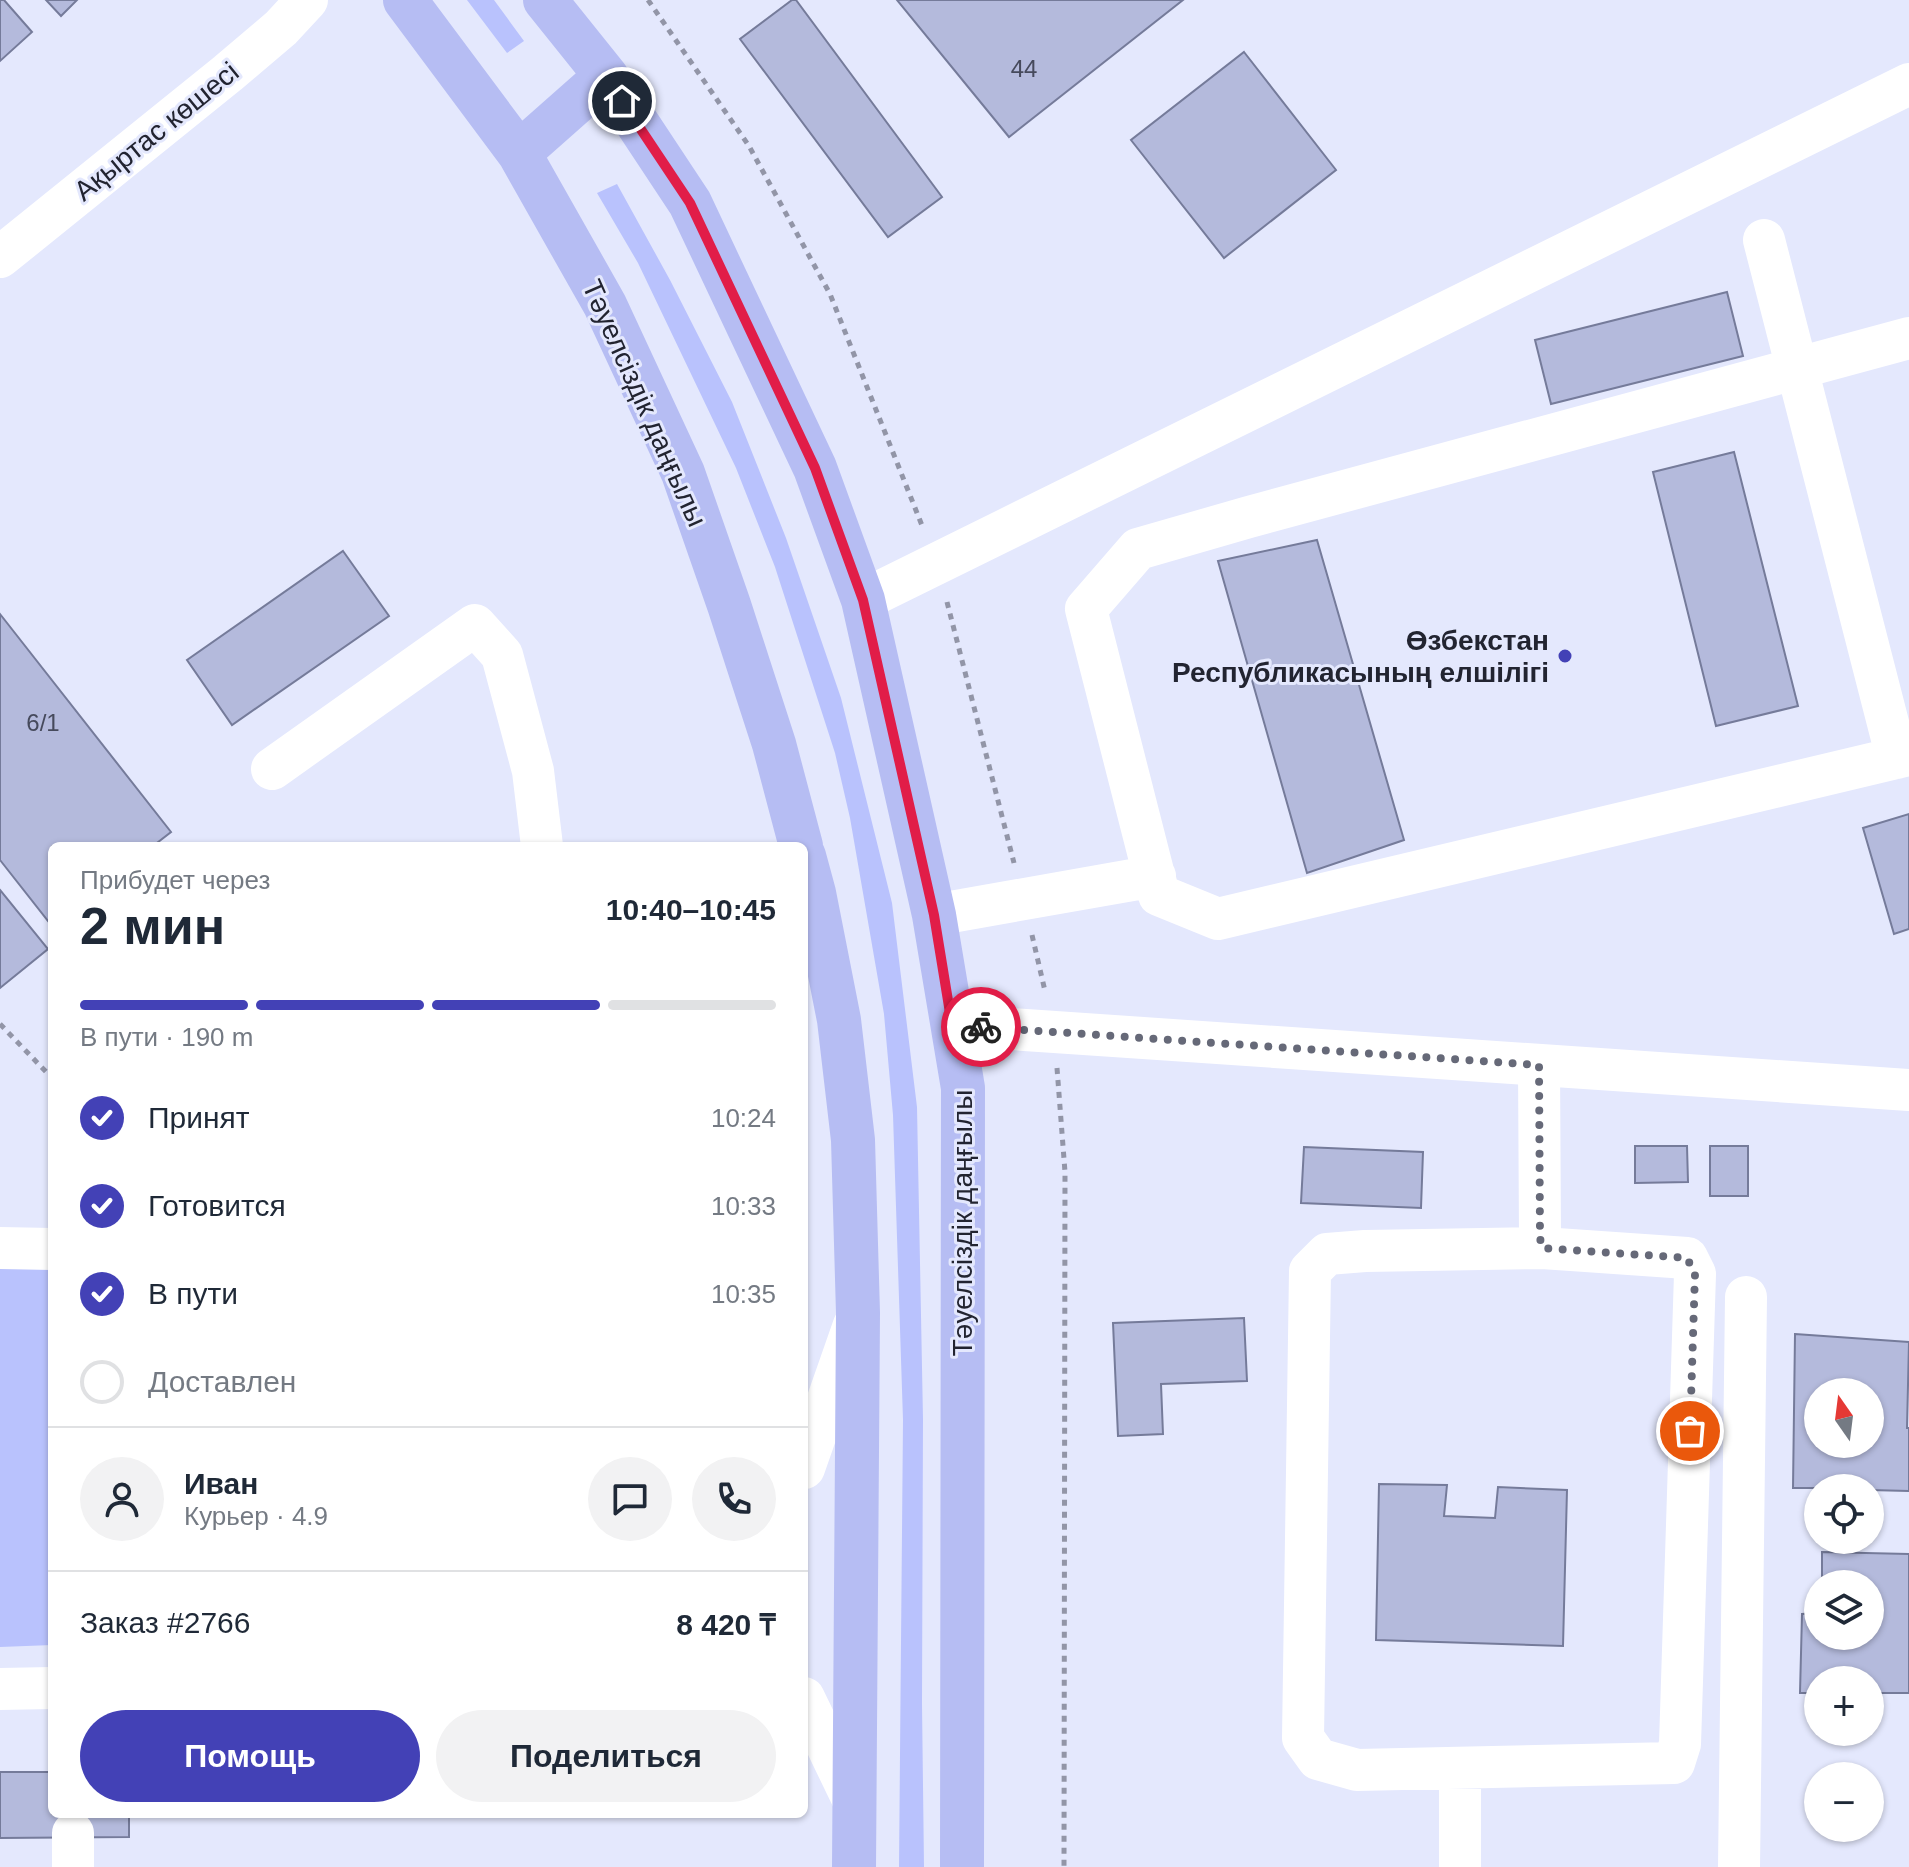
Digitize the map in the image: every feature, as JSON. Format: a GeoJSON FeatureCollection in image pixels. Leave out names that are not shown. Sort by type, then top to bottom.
{"type":"FeatureCollection","features":[{"type":"Feature","properties":{"kind":"main road","name":"Тәуелсіздік даңғылы"},"geometry":{"type":"LineString","coordinates":[[405,0],[519,153],[605,305],[683,473],[774,744],[800,842]]}},
{"type":"Feature","properties":{"kind":"main road","name":"Тәуелсіздік даңғылы"},"geometry":{"type":"LineString","coordinates":[[545,0],[606,76],[690,203],[815,468],[863,600],[934,915],[963,1088],[962,1867]]}},
{"type":"Feature","properties":{"kind":"main road"},"geometry":{"type":"LineString","coordinates":[[519,153],[606,76]]}},
{"type":"Feature","properties":{"kind":"main road"},"geometry":{"type":"LineString","coordinates":[[808,871],[839,1020],[853,1140],[858,1313],[854,1867]]}},
{"type":"Feature","properties":{"kind":"street","name":"Ақыртас көшесі"},"geometry":{"type":"LineString","coordinates":[[0,257],[228,73],[281,28],[307,0]]}},
{"type":"Feature","properties":{"kind":"street"},"geometry":{"type":"LineString","coordinates":[[863,600],[1909,84]]}},
{"type":"Feature","properties":{"kind":"street"},"geometry":{"type":"LineString","coordinates":[[1764,240],[1797,368],[1903,757],[1218,919],[1159,895],[1086,609],[1138,549],[1294,505],[1797,368],[1909,338]]}},
{"type":"Feature","properties":{"kind":"street"},"geometry":{"type":"LineString","coordinates":[[272,769],[475,625],[502,655],[533,771],[542,842]]}},
{"type":"Feature","properties":{"kind":"street"},"geometry":{"type":"LineString","coordinates":[[934,915],[1155,876]]}},
{"type":"Feature","properties":{"kind":"street"},"geometry":{"type":"LineString","coordinates":[[952,1025],[1909,1090]]}},
{"type":"Feature","properties":{"kind":"street"},"geometry":{"type":"LineString","coordinates":[[1539,1065],[1542,1248]]}},
{"type":"Feature","properties":{"kind":"street"},"geometry":{"type":"LineString","coordinates":[[0,1248],[48,1249]]}},
{"type":"Feature","properties":{"kind":"street"},"geometry":{"type":"LineString","coordinates":[[1542,1248],[1687,1258],[1695,1274],[1680,1744],[1674,1763],[1357,1770],[1318,1759],[1303,1738],[1310,1271],[1327,1254],[1542,1248]]}},
{"type":"Feature","properties":{"kind":"street"},"geometry":{"type":"LineString","coordinates":[[1739,1867],[1746,1297]]}},
{"type":"Feature","properties":{"kind":"street"},"geometry":{"type":"LineString","coordinates":[[808,1457],[858,1313]]}},
{"type":"Feature","properties":{"kind":"street"},"geometry":{"type":"LineString","coordinates":[[0,1689],[48,1688]]}},
{"type":"Feature","properties":{"kind":"street"},"geometry":{"type":"LineString","coordinates":[[808,1706],[855,1804]]}},
{"type":"Feature","properties":{"kind":"street"},"geometry":{"type":"LineString","coordinates":[[1460,1768],[1460,1867]]}},
{"type":"Feature","properties":{"kind":"path"},"geometry":{"type":"LineString","coordinates":[[0,1024],[48,1074]]}},
{"type":"Feature","properties":{"kind":"shaded area"},"geometry":{"type":"Polygon","coordinates":[[[467,0],[494,0],[524,41],[507,53],[467,0]]]}},
{"type":"Feature","properties":{"kind":"shaded area"},"geometry":{"type":"Polygon","coordinates":[[[617,184],[732,402],[786,538],[841,698],[892,903],[917,1107],[923,1419],[924,1867],[899,1867],[903,1420],[893,1115],[884,1014],[850,818],[835,753],[775,567],[736,468],[638,263],[597,193],[617,184]]]}},
{"type":"Feature","properties":{"kind":"shaded area"},"geometry":{"type":"Polygon","coordinates":[[[48,1265],[48,1645],[0,1647],[0,1266],[48,1265]]]}},
{"type":"Feature","properties":{"kind":"building"},"geometry":{"type":"Polygon","coordinates":[[[0,0],[4,0],[32,32],[0,61],[0,0]]]}},
{"type":"Feature","properties":{"kind":"building"},"geometry":{"type":"Polygon","coordinates":[[[46,0],[77,0],[61,16],[46,0]]]}},
{"type":"Feature","properties":{"kind":"building"},"geometry":{"type":"Polygon","coordinates":[[[796,0],[942,197],[888,237],[740,39],[796,0]]]}},
{"type":"Feature","properties":{"kind":"building"},"geometry":{"type":"Polygon","coordinates":[[[897,0],[1183,0],[1009,137],[897,0]]]}},
{"type":"Feature","properties":{"kind":"building"},"geometry":{"type":"Polygon","coordinates":[[[1244,52],[1336,170],[1224,258],[1131,140],[1244,52]]]}},
{"type":"Feature","properties":{"kind":"building"},"geometry":{"type":"Polygon","coordinates":[[[1727,292],[1743,356],[1551,404],[1535,340],[1727,292]]]}},
{"type":"Feature","properties":{"kind":"building"},"geometry":{"type":"Polygon","coordinates":[[[1734,452],[1798,706],[1716,726],[1653,472],[1734,452]]]}},
{"type":"Feature","properties":{"kind":"building"},"geometry":{"type":"Polygon","coordinates":[[[1317,540],[1404,840],[1307,873],[1218,561],[1317,540]]]}},
{"type":"Feature","properties":{"kind":"building"},"geometry":{"type":"Polygon","coordinates":[[[343,551],[389,616],[232,725],[187,660],[343,551]]]}},
{"type":"Feature","properties":{"kind":"building"},"geometry":{"type":"Polygon","coordinates":[[[0,614],[171,832],[158,842],[48,842],[48,921],[0,860],[0,614]]]}},
{"type":"Feature","properties":{"kind":"building"},"geometry":{"type":"Polygon","coordinates":[[[1909,814],[1909,929],[1894,934],[1863,828],[1909,814]]]}},
{"type":"Feature","properties":{"kind":"building"},"geometry":{"type":"Polygon","coordinates":[[[0,890],[48,949],[0,988],[0,890]]]}},
{"type":"Feature","properties":{"kind":"building"},"geometry":{"type":"Polygon","coordinates":[[[1635,1146],[1687,1146],[1688,1182],[1635,1183],[1635,1146]]]}},
{"type":"Feature","properties":{"kind":"building"},"geometry":{"type":"Polygon","coordinates":[[[1710,1146],[1748,1146],[1748,1196],[1710,1196],[1710,1146]]]}},
{"type":"Feature","properties":{"kind":"building"},"geometry":{"type":"Polygon","coordinates":[[[1304,1147],[1423,1152],[1421,1208],[1301,1203],[1304,1147]]]}},
{"type":"Feature","properties":{"kind":"building"},"geometry":{"type":"Polygon","coordinates":[[[1244,1318],[1247,1381],[1161,1384],[1163,1434],[1118,1436],[1113,1323],[1244,1318]]]}},
{"type":"Feature","properties":{"kind":"building"},"geometry":{"type":"Polygon","coordinates":[[[1795,1334],[1909,1342],[1909,1491],[1884,1490],[1884,1474],[1804,1474],[1804,1488],[1793,1488],[1795,1334]]]}},
{"type":"Feature","properties":{"kind":"building"},"geometry":{"type":"Polygon","coordinates":[[[1379,1484],[1447,1485],[1444,1516],[1495,1518],[1498,1487],[1567,1490],[1563,1646],[1376,1640],[1379,1484]]]}},
{"type":"Feature","properties":{"kind":"building"},"geometry":{"type":"Polygon","coordinates":[[[1822,1554],[1909,1554],[1909,1693],[1884,1693],[1884,1666],[1804,1666],[1804,1693],[1800,1693],[1802,1614],[1804,1650],[1884,1650],[1884,1570],[1822,1570],[1822,1554]]]}},
{"type":"Feature","properties":{"kind":"building"},"geometry":{"type":"Polygon","coordinates":[[[0,1772],[48,1772],[48,1818],[129,1818],[129,1837],[0,1838],[0,1772]]]}},
{"type":"Feature","properties":{"kind":"way so far"},"geometry":{"type":"LineString","coordinates":[[981,1027],[1539,1065],[1542,1248],[1687,1258],[1695,1274],[1690,1431]]}},
{"type":"Feature","properties":{"kind":"place","name":"Өзбекстан Республикасының елшілігі"},"geometry":{"type":"Point","coordinates":[1565,656]}},
{"type":"Feature","properties":{"kind":"route"},"geometry":{"type":"LineString","coordinates":[[622,101],[690,203],[815,468],[863,600],[934,915],[952,1025],[981,1027]]}}]}
